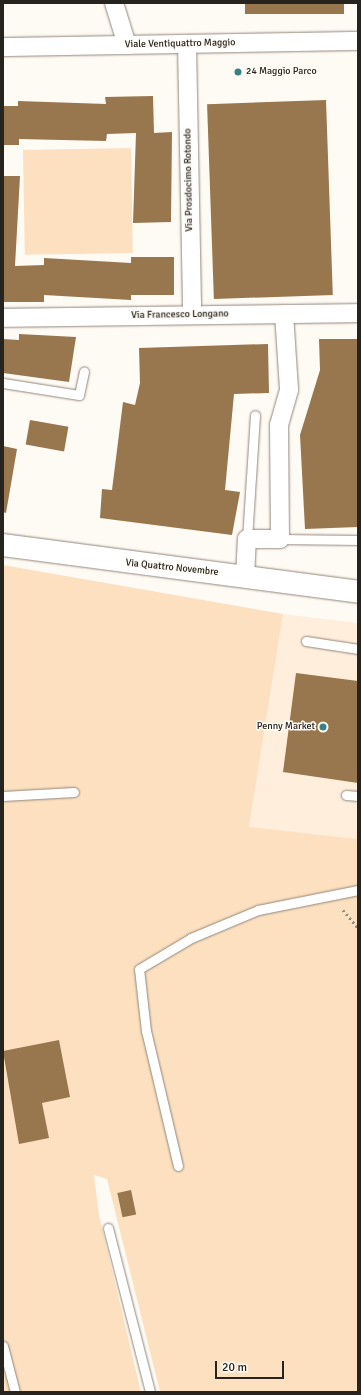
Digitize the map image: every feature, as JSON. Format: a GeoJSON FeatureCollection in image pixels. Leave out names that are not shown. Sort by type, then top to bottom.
{"type":"FeatureCollection","features":[{"type":"Feature","properties":{"kind":"main road","name":"Via Quattro Novembre"},"geometry":{"type":"LineString","coordinates":[[3,545],[353,590]]}},
{"type":"Feature","properties":{"kind":"street"},"geometry":{"type":"LineString","coordinates":[[114,3],[127,45]]}},
{"type":"Feature","properties":{"kind":"street","name":"Viale Ventiquattro Maggio"},"geometry":{"type":"LineString","coordinates":[[3,48],[358,41]]}},
{"type":"Feature","properties":{"kind":"street","name":"Via Prosdocimo Rotondo"},"geometry":{"type":"LineString","coordinates":[[187,44],[192,315]]}},
{"type":"Feature","properties":{"kind":"street","name":"Via Francesco Longano"},"geometry":{"type":"LineString","coordinates":[[3,318],[358,313]]}},
{"type":"Feature","properties":{"kind":"street"},"geometry":{"type":"LineString","coordinates":[[245,576],[247,539],[280,539],[279,425],[288,389],[284,314]]}},
{"type":"Feature","properties":{"kind":"lane"},"geometry":{"type":"LineString","coordinates":[[3,383],[79,395],[84,372]]}},
{"type":"Feature","properties":{"kind":"lane"},"geometry":{"type":"LineString","coordinates":[[247,539],[255,414]]}},
{"type":"Feature","properties":{"kind":"lane"},"geometry":{"type":"LineString","coordinates":[[280,539],[358,540]]}},
{"type":"Feature","properties":{"kind":"lane"},"geometry":{"type":"LineString","coordinates":[[306,641],[358,649]]}},
{"type":"Feature","properties":{"kind":"lane"},"geometry":{"type":"LineString","coordinates":[[3,796],[74,792]]}},
{"type":"Feature","properties":{"kind":"lane"},"geometry":{"type":"LineString","coordinates":[[346,795],[358,796]]}},
{"type":"Feature","properties":{"kind":"lane"},"geometry":{"type":"LineString","coordinates":[[178,1166],[146,1031],[139,969],[191,938],[258,910],[358,890]]}},
{"type":"Feature","properties":{"kind":"lane"},"geometry":{"type":"LineString","coordinates":[[108,1228],[150,1392]]}},
{"type":"Feature","properties":{"kind":"lane"},"geometry":{"type":"LineString","coordinates":[[3,1346],[15,1392]]}},
{"type":"Feature","properties":{"kind":"path"},"geometry":{"type":"LineString","coordinates":[[332,896],[358,928]]}},
{"type":"Feature","properties":{"kind":"shaded area"},"geometry":{"type":"Polygon","coordinates":[[[131,148],[133,253],[25,255],[23,150],[131,148]]]}},
{"type":"Feature","properties":{"kind":"shaded area"},"geometry":{"type":"Polygon","coordinates":[[[3,565],[283,614],[249,827],[358,839],[358,1392],[160,1392],[107,1179],[94,1175],[99,1215],[141,1392],[3,1392],[3,565]]]}},
{"type":"Feature","properties":{"kind":"shaded area"},"geometry":{"type":"Polygon","coordinates":[[[283,614],[358,623],[358,839],[249,828],[283,614]]]}},
{"type":"Feature","properties":{"kind":"building"},"geometry":{"type":"Polygon","coordinates":[[[245,3],[344,3],[344,14],[245,14],[245,3]]]}},
{"type":"Feature","properties":{"kind":"building"},"geometry":{"type":"Polygon","coordinates":[[[153,96],[154,133],[172,132],[171,222],[133,223],[136,133],[107,134],[106,141],[19,139],[19,145],[3,145],[3,106],[18,106],[18,101],[106,104],[105,97],[153,96]]]}},
{"type":"Feature","properties":{"kind":"building"},"geometry":{"type":"Polygon","coordinates":[[[326,100],[333,295],[214,299],[207,104],[326,100]]]}},
{"type":"Feature","properties":{"kind":"building"},"geometry":{"type":"Polygon","coordinates":[[[3,176],[20,176],[15,266],[44,265],[44,258],[131,263],[131,257],[174,257],[174,295],[131,295],[131,300],[44,295],[44,302],[3,302],[3,176]]]}},
{"type":"Feature","properties":{"kind":"building"},"geometry":{"type":"Polygon","coordinates":[[[19,334],[76,337],[69,382],[3,373],[3,339],[19,340],[19,334]]]}},
{"type":"Feature","properties":{"kind":"building"},"geometry":{"type":"Polygon","coordinates":[[[319,339],[358,339],[358,527],[305,529],[300,435],[320,370],[319,339]]]}},
{"type":"Feature","properties":{"kind":"building"},"geometry":{"type":"Polygon","coordinates":[[[268,344],[269,393],[234,394],[225,490],[240,492],[232,535],[100,518],[102,489],[112,490],[123,402],[135,405],[140,383],[139,348],[268,344]]]}},
{"type":"Feature","properties":{"kind":"building"},"geometry":{"type":"Polygon","coordinates":[[[30,420],[68,427],[64,451],[26,445],[30,420]]]}},
{"type":"Feature","properties":{"kind":"building"},"geometry":{"type":"Polygon","coordinates":[[[3,446],[17,449],[6,513],[3,512],[3,446]]]}},
{"type":"Feature","properties":{"kind":"building","name":"Penny Market"},"geometry":{"type":"Polygon","coordinates":[[[296,673],[358,681],[358,783],[283,772],[296,673]]]}},
{"type":"Feature","properties":{"kind":"building"},"geometry":{"type":"Polygon","coordinates":[[[59,1040],[70,1097],[42,1103],[49,1138],[19,1144],[3,1051],[59,1040]]]}},
{"type":"Feature","properties":{"kind":"building"},"geometry":{"type":"Polygon","coordinates":[[[131,1190],[136,1214],[123,1217],[117,1193],[131,1190]]]}},
{"type":"Feature","properties":{"kind":"place","name":"24 Maggio Parco"},"geometry":{"type":"Point","coordinates":[238,72]}},
{"type":"Feature","properties":{"kind":"place","name":"Penny Market"},"geometry":{"type":"Point","coordinates":[323,727]}}]}
